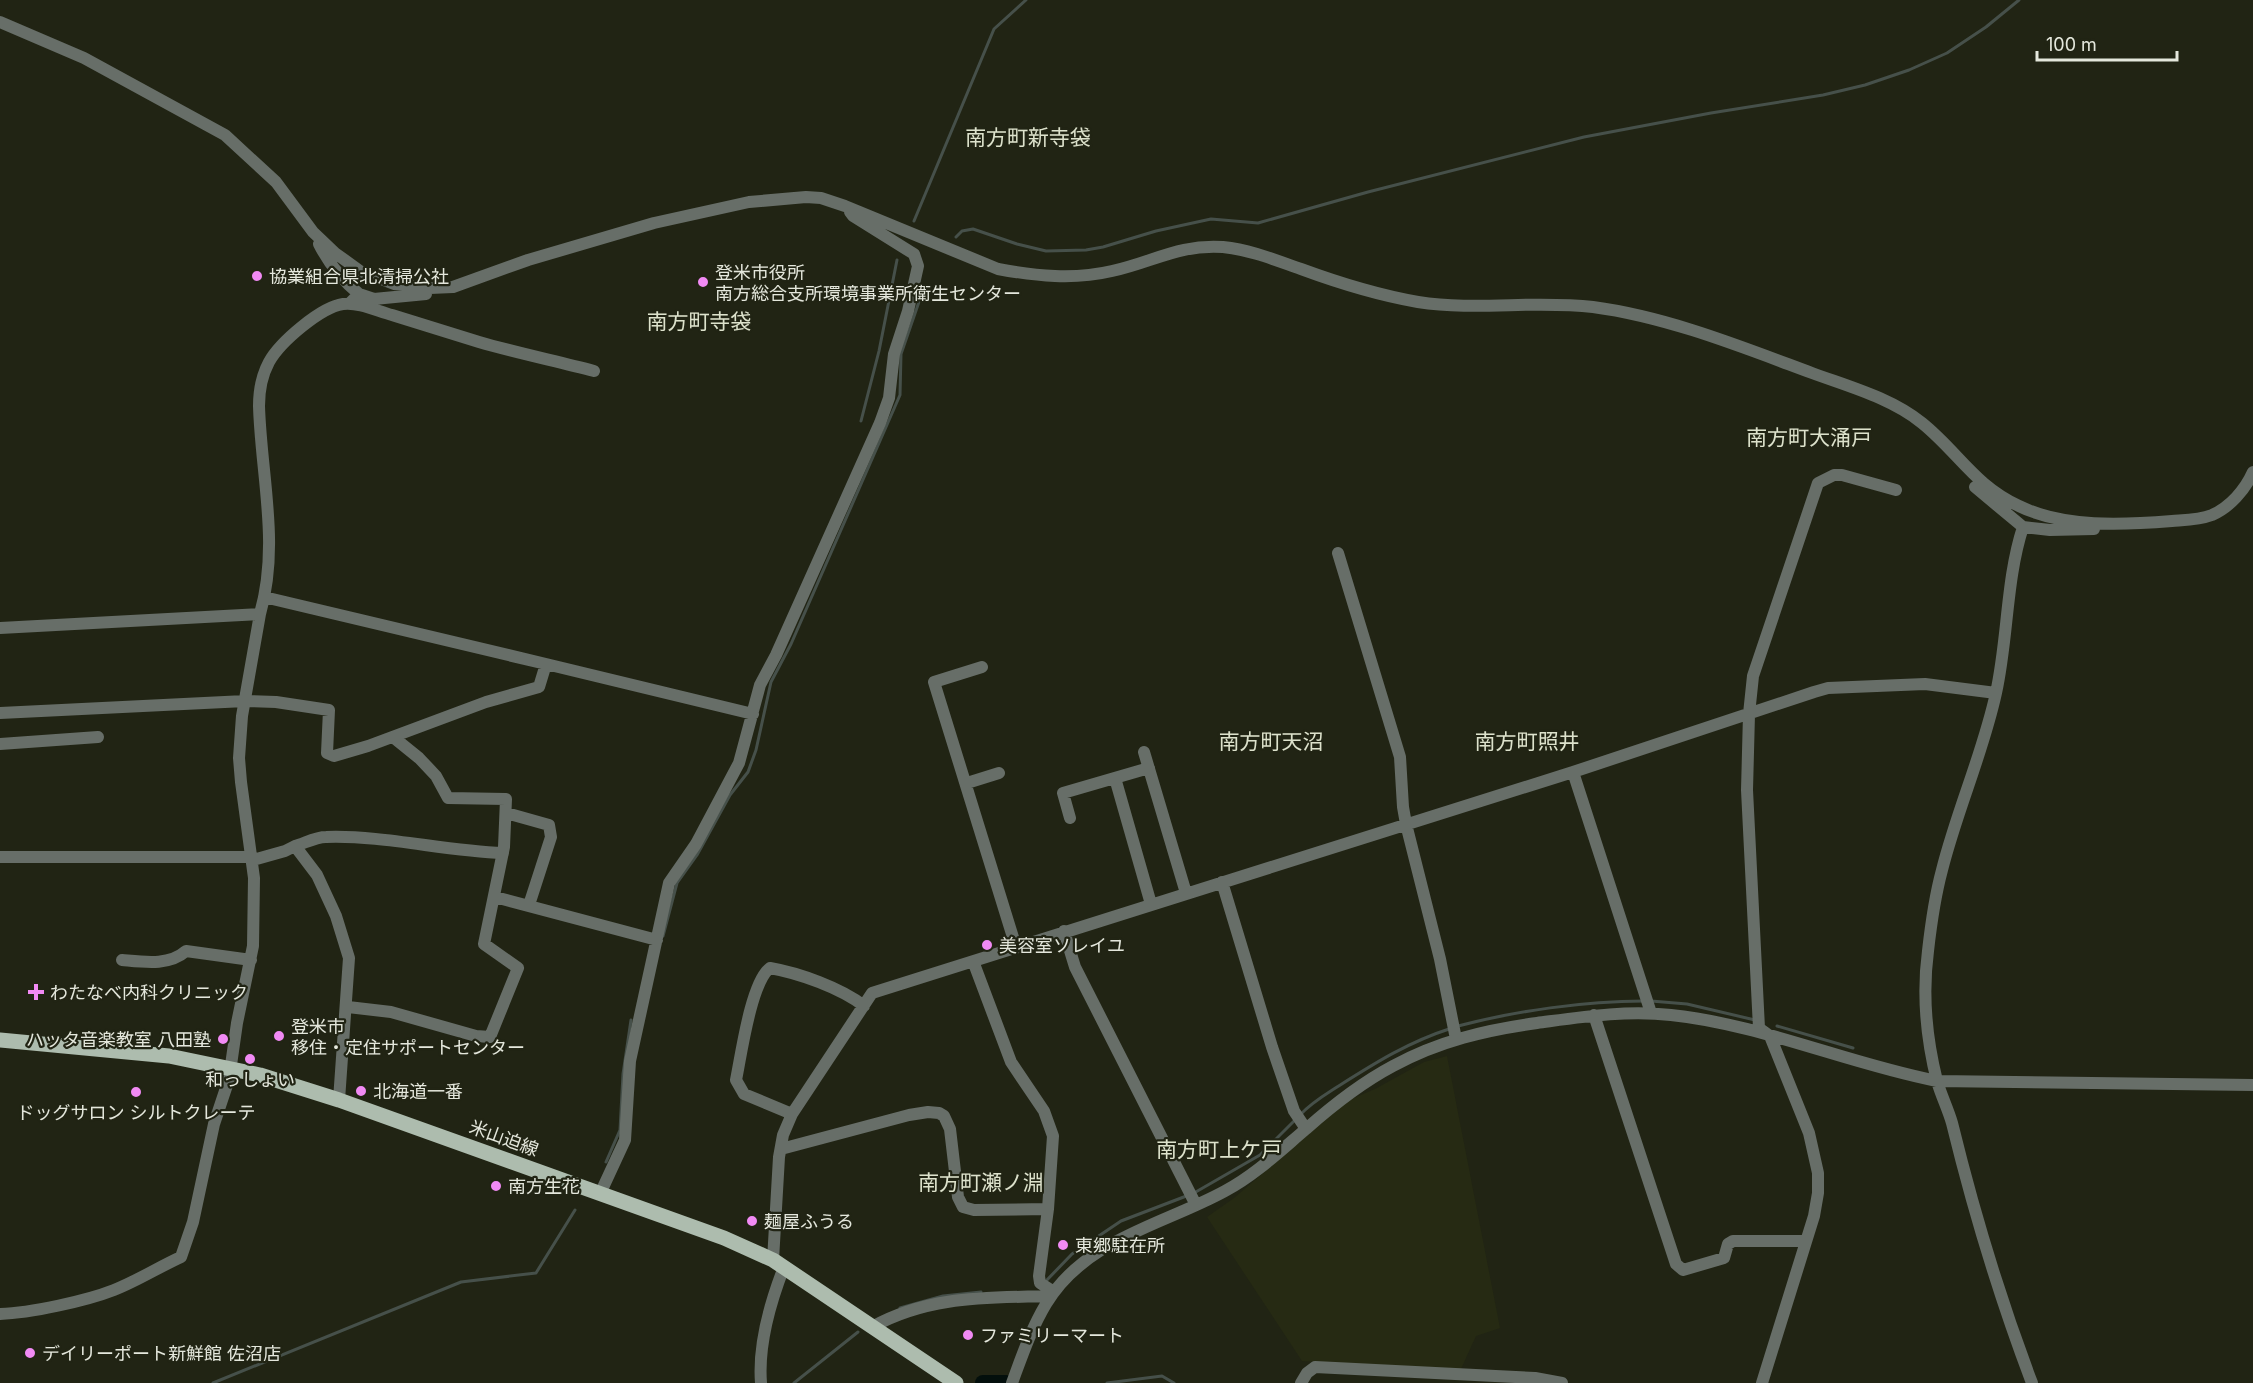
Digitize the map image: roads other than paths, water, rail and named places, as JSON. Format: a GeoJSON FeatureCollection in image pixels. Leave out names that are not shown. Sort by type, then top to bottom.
{"type":"FeatureCollection","features":[{"type":"Feature","properties":{"kind":"main road","name":"米山迫線"},"geometry":{"type":"LineString","coordinates":[[0,1040],[157,1055],[229,1067],[339,1100],[597,1192],[724,1238],[779,1264],[956,1383]]}},
{"type":"Feature","properties":{"kind":"street"},"geometry":{"type":"LineString","coordinates":[[0,22],[84,58],[225,135],[276,182],[313,232],[330,264],[345,282],[359,294],[374,299],[427,294],[616,233],[749,202],[813,198],[845,206],[998,269],[1024,274],[1049,276],[1097,274],[1182,249],[1224,248],[1257,253],[1351,286],[1419,302],[1456,306],[1550,304],[1594,308],[1670,324],[1879,398],[1906,411],[1920,421],[1989,489],[2021,507],[2056,517],[2109,524],[2160,522],[2208,516],[2231,502],[2240,493],[2253,472]]}},
{"type":"Feature","properties":{"kind":"street"},"geometry":{"type":"LineString","coordinates":[[597,1192],[625,1140],[630,1061],[669,883],[696,843],[739,763],[760,685],[816,567],[889,398],[894,354],[908,311],[918,266],[914,254],[853,216],[845,206]]}},
{"type":"Feature","properties":{"kind":"street"},"geometry":{"type":"LineString","coordinates":[[313,232],[335,253],[360,271],[378,279],[413,288],[453,287]]}},
{"type":"Feature","properties":{"kind":"street"},"geometry":{"type":"LineString","coordinates":[[349,304],[359,294]]}},
{"type":"Feature","properties":{"kind":"street"},"geometry":{"type":"LineString","coordinates":[[0,1314],[68,1302],[114,1290],[181,1257],[193,1222],[214,1124],[229,1079],[229,1067],[254,946],[253,858],[240,774],[240,731],[270,552],[269,513],[259,403],[262,380],[271,359],[279,348],[311,320],[328,309],[349,304],[365,306],[483,343],[594,371]]}},
{"type":"Feature","properties":{"kind":"street"},"geometry":{"type":"LineString","coordinates":[[1960,461],[1966,476],[1974,485],[2023,527],[2079,530],[2098,529],[2109,524]]}},
{"type":"Feature","properties":{"kind":"street"},"geometry":{"type":"LineString","coordinates":[[1762,1383],[1814,1216],[1818,1193],[1818,1173],[1809,1133],[1770,1036],[1759,1028],[1747,790],[1749,714],[1753,676],[1818,483],[1834,475],[1842,475],[1896,490]]}},
{"type":"Feature","properties":{"kind":"street"},"geometry":{"type":"LineString","coordinates":[[2023,527],[2015,551],[2008,622],[1996,693],[1942,870],[1928,951],[1924,1009],[1937,1081],[1951,1120],[1981,1238],[2032,1383]]}},
{"type":"Feature","properties":{"kind":"street"},"geometry":{"type":"LineString","coordinates":[[1338,554],[1400,757],[1406,824],[1422,882],[1454,1031]]}},
{"type":"Feature","properties":{"kind":"street"},"geometry":{"type":"LineString","coordinates":[[264,597],[753,714]]}},
{"type":"Feature","properties":{"kind":"street"},"geometry":{"type":"LineString","coordinates":[[0,628],[260,614]]}},
{"type":"Feature","properties":{"kind":"street"},"geometry":{"type":"LineString","coordinates":[[0,713],[245,701],[276,702],[329,710],[327,753],[334,756],[393,737],[486,702],[539,687],[546,664]]}},
{"type":"Feature","properties":{"kind":"street"},"geometry":{"type":"LineString","coordinates":[[982,667],[934,682],[1016,947]]}},
{"type":"Feature","properties":{"kind":"street"},"geometry":{"type":"LineString","coordinates":[[761,1383],[761,1352],[777,1286],[779,1264],[783,1135],[792,1114],[872,993],[1151,903],[1573,772],[1828,688],[1925,684],[1996,693]]}},
{"type":"Feature","properties":{"kind":"street"},"geometry":{"type":"LineString","coordinates":[[0,744],[98,737]]}},
{"type":"Feature","properties":{"kind":"street"},"geometry":{"type":"LineString","coordinates":[[348,1007],[391,1012],[476,1036],[490,1037],[518,968],[484,944],[503,853],[506,799],[448,798],[436,776],[419,758],[393,737]]}},
{"type":"Feature","properties":{"kind":"street"},"geometry":{"type":"LineString","coordinates":[[1144,752],[1186,893]]}},
{"type":"Feature","properties":{"kind":"street"},"geometry":{"type":"LineString","coordinates":[[1070,818],[1063,793],[1149,768]]}},
{"type":"Feature","properties":{"kind":"street"},"geometry":{"type":"LineString","coordinates":[[1573,772],[1649,1005]]}},
{"type":"Feature","properties":{"kind":"street"},"geometry":{"type":"LineString","coordinates":[[967,783],[999,773]]}},
{"type":"Feature","properties":{"kind":"street"},"geometry":{"type":"LineString","coordinates":[[1114,778],[1151,903]]}},
{"type":"Feature","properties":{"kind":"street"},"geometry":{"type":"LineString","coordinates":[[506,813],[549,825],[551,837],[529,905]]}},
{"type":"Feature","properties":{"kind":"street"},"geometry":{"type":"LineString","coordinates":[[0,856],[253,858],[285,851],[324,837],[503,853]]}},
{"type":"Feature","properties":{"kind":"street"},"geometry":{"type":"LineString","coordinates":[[295,846],[317,875],[336,916],[350,958],[339,1100]]}},
{"type":"Feature","properties":{"kind":"street"},"geometry":{"type":"LineString","coordinates":[[1222,882],[1272,1047],[1300,1121]]}},
{"type":"Feature","properties":{"kind":"street"},"geometry":{"type":"LineString","coordinates":[[495,897],[657,940]]}},
{"type":"Feature","properties":{"kind":"street"},"geometry":{"type":"LineString","coordinates":[[1064,931],[1080,977],[1192,1198]]}},
{"type":"Feature","properties":{"kind":"street"},"geometry":{"type":"LineString","coordinates":[[122,960],[142,962],[176,960],[186,951],[251,960]]}},
{"type":"Feature","properties":{"kind":"street"},"geometry":{"type":"LineString","coordinates":[[974,961],[1011,1062],[1044,1111],[1053,1136],[1048,1209],[1040,1260],[1047,1289],[1012,1381]]}},
{"type":"Feature","properties":{"kind":"street"},"geometry":{"type":"LineString","coordinates":[[792,1114],[744,1094],[736,1080],[755,993],[764,973],[770,968],[784,970],[851,996],[864,1006]]}},
{"type":"Feature","properties":{"kind":"street"},"geometry":{"type":"LineString","coordinates":[[872,1327],[915,1308],[948,1300],[1047,1289],[1096,1251],[1192,1198],[1241,1181],[1300,1121],[1370,1079],[1429,1048],[1454,1031],[1496,1029],[1649,1005],[1937,1081],[2253,1085]]}},
{"type":"Feature","properties":{"kind":"street"},"geometry":{"type":"LineString","coordinates":[[1594,1015],[1676,1264],[1683,1270],[1724,1258],[1728,1244],[1733,1240],[1806,1240]]}},
{"type":"Feature","properties":{"kind":"street"},"geometry":{"type":"LineString","coordinates":[[781,1149],[909,1115],[934,1112],[944,1116],[950,1129],[958,1197],[963,1207],[974,1210],[1048,1209]]}},
{"type":"Feature","properties":{"kind":"street"},"geometry":{"type":"LineString","coordinates":[[1301,1383],[1307,1372],[1315,1367],[1534,1378],[1562,1383]]}},
{"type":"Feature","properties":{"kind":"waterway"},"geometry":{"type":"LineString","coordinates":[[914,221],[994,29],[1026,0]]}},
{"type":"Feature","properties":{"kind":"waterway"},"geometry":{"type":"LineString","coordinates":[[956,237],[962,231],[973,229],[1046,251],[1086,250],[1211,219],[1258,223],[1368,192],[1584,137],[1823,95],[1865,85],[1909,70],[1947,53],[1986,27],[2019,0]]}},
{"type":"Feature","properties":{"kind":"waterway"},"geometry":{"type":"LineString","coordinates":[[861,421],[879,351],[897,260]]}},
{"type":"Feature","properties":{"kind":"waterway"},"geometry":{"type":"LineString","coordinates":[[663,936],[677,883],[697,855],[730,795],[748,772],[756,750],[771,682],[791,644],[900,395],[901,354],[921,296]]}},
{"type":"Feature","properties":{"kind":"waterway"},"geometry":{"type":"LineString","coordinates":[[1458,1026],[1550,1008],[1644,1001]]}},
{"type":"Feature","properties":{"kind":"waterway"},"geometry":{"type":"LineString","coordinates":[[1651,1001],[1687,1004],[1755,1020]]}},
{"type":"Feature","properties":{"kind":"waterway"},"geometry":{"type":"LineString","coordinates":[[606,1162],[620,1130],[623,1074],[631,1020]]}},
{"type":"Feature","properties":{"kind":"waterway"},"geometry":{"type":"LineString","coordinates":[[1777,1026],[1853,1048]]}},
{"type":"Feature","properties":{"kind":"waterway"},"geometry":{"type":"LineString","coordinates":[[1300,1115],[1322,1097],[1378,1061],[1406,1046],[1452,1028]]}},
{"type":"Feature","properties":{"kind":"waterway"},"geometry":{"type":"LineString","coordinates":[[1194,1193],[1260,1155],[1295,1120]]}},
{"type":"Feature","properties":{"kind":"waterway"},"geometry":{"type":"LineString","coordinates":[[1045,1282],[1072,1254],[1121,1221],[1189,1195]]}},
{"type":"Feature","properties":{"kind":"waterway"},"geometry":{"type":"LineString","coordinates":[[213,1383],[461,1282],[536,1273],[575,1210]]}},
{"type":"Feature","properties":{"kind":"waterway"},"geometry":{"type":"LineString","coordinates":[[900,1308],[943,1296],[981,1292]]}},
{"type":"Feature","properties":{"kind":"waterway"},"geometry":{"type":"LineString","coordinates":[[794,1383],[858,1332]]}},
{"type":"Feature","properties":{"kind":"waterway"},"geometry":{"type":"LineString","coordinates":[[1107,1383],[1162,1376],[1174,1383]]}},
{"type":"Feature","properties":{"kind":"waterway"},"geometry":{"type":"LineString","coordinates":[[983,1383],[1006,1383]]}},
{"type":"Feature","properties":{"kind":"place","name":"協業組合県北清掃公社"},"geometry":{"type":"Point","coordinates":[257,276]}},
{"type":"Feature","properties":{"kind":"place","name":"登米市役所 南方総合支所環境事業所衛生センター"},"geometry":{"type":"Point","coordinates":[703,282]}},
{"type":"Feature","properties":{"kind":"place","name":"美容室ソレイユ"},"geometry":{"type":"Point","coordinates":[987,945]}},
{"type":"Feature","properties":{"kind":"place","name":"わたなべ内科クリニック"},"geometry":{"type":"Point","coordinates":[36,992]}},
{"type":"Feature","properties":{"kind":"place","name":"登米市 移住・定住サポートセンター"},"geometry":{"type":"Point","coordinates":[279,1036]}},
{"type":"Feature","properties":{"kind":"place","name":"ハッタ音楽教室 八田塾"},"geometry":{"type":"Point","coordinates":[223,1039]}},
{"type":"Feature","properties":{"kind":"place","name":"和っしょい"},"geometry":{"type":"Point","coordinates":[250,1059]}},
{"type":"Feature","properties":{"kind":"place","name":"北海道一番"},"geometry":{"type":"Point","coordinates":[361,1091]}},
{"type":"Feature","properties":{"kind":"place","name":"ドッグサロン シルトクレーテ"},"geometry":{"type":"Point","coordinates":[136,1092]}},
{"type":"Feature","properties":{"kind":"place","name":"南方生花"},"geometry":{"type":"Point","coordinates":[496,1186]}},
{"type":"Feature","properties":{"kind":"place","name":"麺屋ふうる"},"geometry":{"type":"Point","coordinates":[752,1221]}},
{"type":"Feature","properties":{"kind":"place","name":"東郷駐在所"},"geometry":{"type":"Point","coordinates":[1063,1245]}},
{"type":"Feature","properties":{"kind":"place","name":"ファミリーマート"},"geometry":{"type":"Point","coordinates":[968,1335]}},
{"type":"Feature","properties":{"kind":"place","name":"デイリーポート新鮮館 佐沼店"},"geometry":{"type":"Point","coordinates":[30,1353]}},
{"type":"Feature","properties":{"kind":"district","name":"南方町新寺袋"},"geometry":{"type":"Point","coordinates":[1028,137]}},
{"type":"Feature","properties":{"kind":"district","name":"南方町寺袋"},"geometry":{"type":"Point","coordinates":[699,321]}},
{"type":"Feature","properties":{"kind":"district","name":"南方町大涌戸"},"geometry":{"type":"Point","coordinates":[1809,437]}},
{"type":"Feature","properties":{"kind":"district","name":"南方町天沼"},"geometry":{"type":"Point","coordinates":[1271,741]}},
{"type":"Feature","properties":{"kind":"district","name":"南方町照井"},"geometry":{"type":"Point","coordinates":[1527,741]}},
{"type":"Feature","properties":{"kind":"district","name":"南方町上ケ戸"},"geometry":{"type":"Point","coordinates":[1219,1149]}},
{"type":"Feature","properties":{"kind":"district","name":"南方町瀬ノ淵"},"geometry":{"type":"Point","coordinates":[981,1182]}}]}
